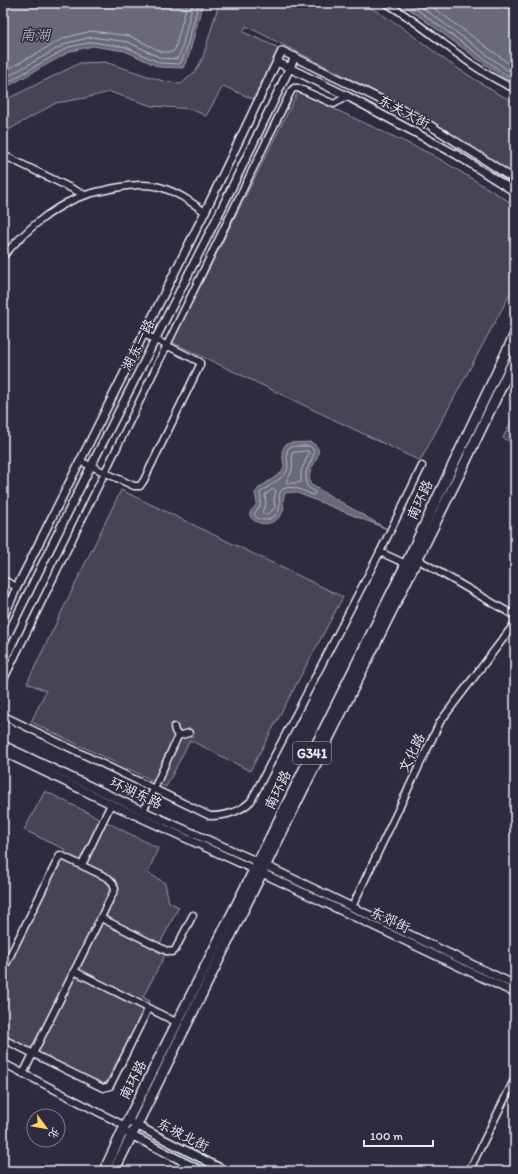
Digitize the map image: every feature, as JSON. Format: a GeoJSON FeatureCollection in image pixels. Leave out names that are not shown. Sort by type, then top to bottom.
{"type":"FeatureCollection","features":[{"type":"Feature","properties":{"kind":"highway","name":"南环路"},"geometry":{"type":"LineString","coordinates":[[114,1171],[129,1128],[178,1023],[260,867],[515,334]]}},
{"type":"Feature","properties":{"kind":"highway","name":"南环路"},"geometry":{"type":"LineString","coordinates":[[104,1171],[129,1128],[417,559],[515,358]]}},
{"type":"Feature","properties":{"kind":"main road","name":"东关大街"},"geometry":{"type":"LineString","coordinates":[[282,51],[420,119],[515,180]]}},
{"type":"Feature","properties":{"kind":"main road","name":"湖东一路"},"geometry":{"type":"LineString","coordinates":[[3,618],[80,461],[206,212],[282,51]]}},
{"type":"Feature","properties":{"kind":"main road","name":"湖东一路"},"geometry":{"type":"LineString","coordinates":[[3,644],[214,223],[295,57]]}},
{"type":"Feature","properties":{"kind":"main road","name":"东关大街"},"geometry":{"type":"LineString","coordinates":[[277,62],[347,96],[457,155],[515,192]]}},
{"type":"Feature","properties":{"kind":"main road","name":"环湖东路"},"geometry":{"type":"LineString","coordinates":[[3,745],[260,867]]}},
{"type":"Feature","properties":{"kind":"main road","name":"环湖东路"},"geometry":{"type":"LineString","coordinates":[[3,752],[110,804],[260,867]]}},
{"type":"Feature","properties":{"kind":"main road","name":"东郊街"},"geometry":{"type":"LineString","coordinates":[[260,867],[352,907],[515,985]]}},
{"type":"Feature","properties":{"kind":"main road","name":"东郊街"},"geometry":{"type":"LineString","coordinates":[[260,867],[515,994]]}},
{"type":"Feature","properties":{"kind":"main road","name":"东坡北街"},"geometry":{"type":"LineString","coordinates":[[129,1128],[202,1171]]}},
{"type":"Feature","properties":{"kind":"main road","name":"东坡北街"},"geometry":{"type":"LineString","coordinates":[[129,1128],[226,1171]]}},
{"type":"Feature","properties":{"kind":"street"},"geometry":{"type":"LineString","coordinates":[[386,3],[430,32],[470,64],[515,89]]}},
{"type":"Feature","properties":{"kind":"street"},"geometry":{"type":"LineString","coordinates":[[3,681],[291,91],[294,88],[298,88],[334,104],[347,96]]}},
{"type":"Feature","properties":{"kind":"street"},"geometry":{"type":"LineString","coordinates":[[3,155],[85,195]]}},
{"type":"Feature","properties":{"kind":"street"},"geometry":{"type":"LineString","coordinates":[[3,256],[21,237],[49,214],[70,201],[91,193],[131,185],[146,185],[162,188],[180,195],[206,212]]}},
{"type":"Feature","properties":{"kind":"street"},"geometry":{"type":"LineString","coordinates":[[80,461],[134,486],[140,486],[144,480],[200,365],[200,362],[144,334]]}},
{"type":"Feature","properties":{"kind":"street"},"geometry":{"type":"LineString","coordinates":[[3,713],[4,716],[210,816],[219,816],[238,811],[251,800],[380,552],[422,466]]}},
{"type":"Feature","properties":{"kind":"street"},"geometry":{"type":"LineString","coordinates":[[380,552],[406,564]]}},
{"type":"Feature","properties":{"kind":"street"},"geometry":{"type":"LineString","coordinates":[[417,559],[515,616]]}},
{"type":"Feature","properties":{"kind":"street"},"geometry":{"type":"LineString","coordinates":[[3,580],[17,587]]}},
{"type":"Feature","properties":{"kind":"street","name":"文化路"},"geometry":{"type":"LineString","coordinates":[[352,907],[440,722],[515,623]]}},
{"type":"Feature","properties":{"kind":"street"},"geometry":{"type":"LineString","coordinates":[[174,727],[178,736]]}},
{"type":"Feature","properties":{"kind":"street"},"geometry":{"type":"LineString","coordinates":[[178,736],[189,733]]}},
{"type":"Feature","properties":{"kind":"street"},"geometry":{"type":"LineString","coordinates":[[143,811],[178,736]]}},
{"type":"Feature","properties":{"kind":"street"},"geometry":{"type":"LineString","coordinates":[[82,865],[110,804]]}},
{"type":"Feature","properties":{"kind":"street"},"geometry":{"type":"LineString","coordinates":[[3,970],[60,855],[108,878],[113,884],[115,889],[23,1074]]}},
{"type":"Feature","properties":{"kind":"street"},"geometry":{"type":"LineString","coordinates":[[101,918],[167,951],[172,952],[175,950],[193,915]]}},
{"type":"Feature","properties":{"kind":"street"},"geometry":{"type":"LineString","coordinates":[[74,971],[178,1023]]}},
{"type":"Feature","properties":{"kind":"street"},"geometry":{"type":"LineString","coordinates":[[3,1039],[103,1088],[110,1086],[148,1009]]}},
{"type":"Feature","properties":{"kind":"street"},"geometry":{"type":"LineString","coordinates":[[3,1063],[129,1128]]}},
{"type":"Feature","properties":{"kind":"street"},"geometry":{"type":"LineString","coordinates":[[470,1171],[515,1078]]}},
{"type":"Feature","properties":{"kind":"shaded area"},"geometry":{"type":"Polygon","coordinates":[[[219,3],[363,3],[399,25],[448,62],[498,94],[515,102],[515,175],[418,113],[246,26],[243,32],[279,48],[253,99],[223,86],[206,116],[191,109],[152,106],[110,92],[56,103],[3,133],[3,101],[80,63],[105,62],[163,81],[181,84],[196,71],[203,57],[219,3]]]}},
{"type":"Feature","properties":{"kind":"shaded area"},"geometry":{"type":"Polygon","coordinates":[[[298,92],[433,155],[515,205],[515,285],[420,461],[172,342],[298,92]]]}},
{"type":"Feature","properties":{"kind":"shaded area"},"geometry":{"type":"Polygon","coordinates":[[[515,414],[515,444],[503,438],[515,414]]]}},
{"type":"Feature","properties":{"kind":"shaded area"},"geometry":{"type":"Polygon","coordinates":[[[121,490],[343,597],[250,771],[190,740],[166,787],[31,722],[46,691],[27,683],[121,490]]]}},
{"type":"Feature","properties":{"kind":"shaded area"},"geometry":{"type":"Polygon","coordinates":[[[45,791],[158,848],[148,873],[165,883],[169,902],[179,907],[156,951],[165,955],[143,997],[150,1001],[103,1088],[3,1038],[3,978],[66,850],[24,830],[45,791]]]}},
{"type":"Feature","properties":{"kind":"water","name":"南湖"},"geometry":{"type":"Polygon","coordinates":[[[3,3],[203,3],[189,55],[183,68],[159,67],[125,51],[93,46],[71,51],[3,89],[3,3]]]}},
{"type":"Feature","properties":{"kind":"water"},"geometry":{"type":"Polygon","coordinates":[[[401,3],[515,3],[515,82],[505,79],[401,3]]]}},
{"type":"Feature","properties":{"kind":"water"},"geometry":{"type":"Polygon","coordinates":[[[310,442],[318,448],[318,456],[311,469],[310,484],[387,529],[295,492],[285,493],[283,501],[284,510],[277,520],[263,524],[251,518],[250,512],[257,504],[255,493],[259,488],[282,472],[284,466],[282,452],[285,445],[289,443],[310,442]]]}}]}
